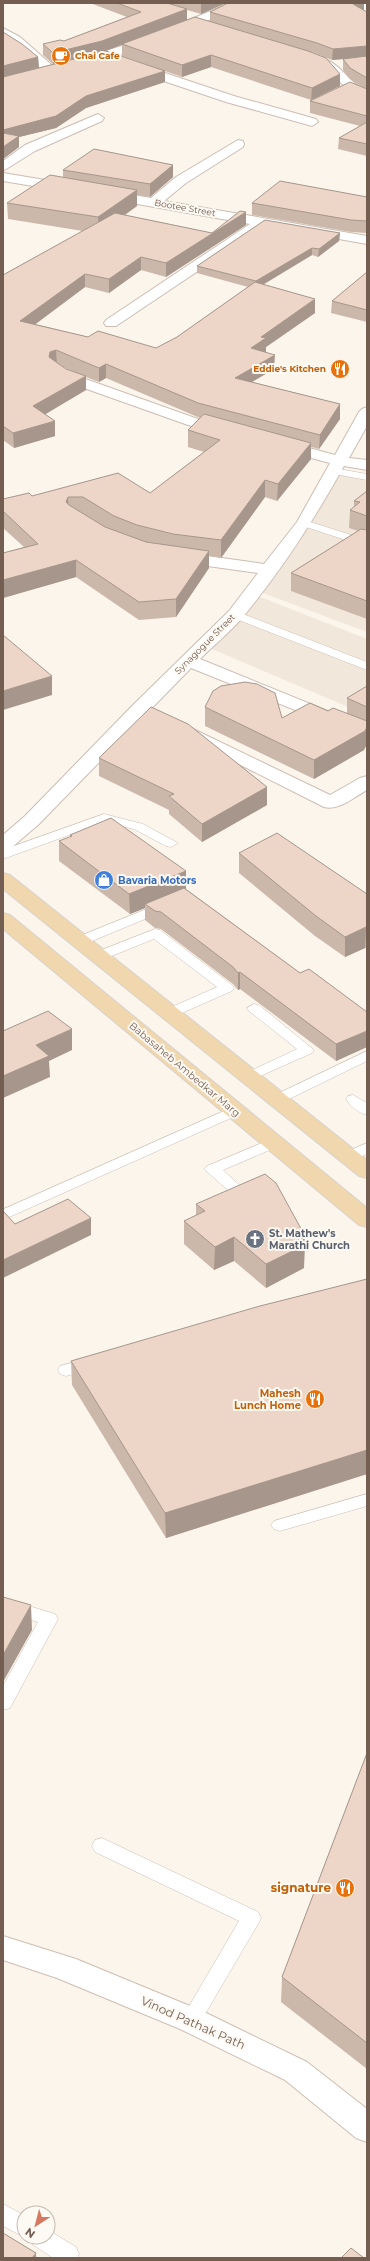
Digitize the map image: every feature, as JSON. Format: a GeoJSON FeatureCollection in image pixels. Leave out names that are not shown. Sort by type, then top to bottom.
{"type":"FeatureCollection","features":[{"type":"Feature","properties":{"kind":"main road"},"geometry":{"type":"LineString","coordinates":[[3,879],[278,1099],[358,1152],[367,1171]]}},
{"type":"Feature","properties":{"kind":"main road","name":"Babasaheb Ambedkar Marg"},"geometry":{"type":"LineString","coordinates":[[3,919],[367,1220]]}},
{"type":"Feature","properties":{"kind":"street"},"geometry":{"type":"LineString","coordinates":[[79,63],[107,56],[203,23],[240,3]]}},
{"type":"Feature","properties":{"kind":"street"},"geometry":{"type":"LineString","coordinates":[[357,3],[367,11]]}},
{"type":"Feature","properties":{"kind":"street"},"geometry":{"type":"LineString","coordinates":[[182,13],[203,23]]}},
{"type":"Feature","properties":{"kind":"street"},"geometry":{"type":"LineString","coordinates":[[3,32],[16,40],[50,70]]}},
{"type":"Feature","properties":{"kind":"street"},"geometry":{"type":"LineString","coordinates":[[107,56],[230,99],[312,122]]}},
{"type":"Feature","properties":{"kind":"street"},"geometry":{"type":"LineString","coordinates":[[305,56],[331,66],[351,87],[367,94]]}},
{"type":"Feature","properties":{"kind":"street"},"geometry":{"type":"LineString","coordinates":[[331,66],[346,64]]}},
{"type":"Feature","properties":{"kind":"street"},"geometry":{"type":"LineString","coordinates":[[37,74],[65,67]]}},
{"type":"Feature","properties":{"kind":"street"},"geometry":{"type":"LineString","coordinates":[[337,94],[351,87]]}},
{"type":"Feature","properties":{"kind":"street"},"geometry":{"type":"LineString","coordinates":[[290,116],[310,106]]}},
{"type":"Feature","properties":{"kind":"street"},"geometry":{"type":"LineString","coordinates":[[3,167],[30,148],[98,118]]}},
{"type":"Feature","properties":{"kind":"street"},"geometry":{"type":"LineString","coordinates":[[153,203],[181,180],[238,144]]}},
{"type":"Feature","properties":{"kind":"street","name":"Bootee Street"},"geometry":{"type":"LineString","coordinates":[[3,177],[367,240]]}},
{"type":"Feature","properties":{"kind":"street"},"geometry":{"type":"LineString","coordinates":[[111,323],[262,222]]}},
{"type":"Feature","properties":{"kind":"street"},"geometry":{"type":"LineString","coordinates":[[57,370],[72,378],[178,417],[239,434]]}},
{"type":"Feature","properties":{"kind":"street","name":"Synagogue Street"},"geometry":{"type":"LineString","coordinates":[[3,845],[32,820],[139,709],[235,615],[304,523],[367,412]]}},
{"type":"Feature","properties":{"kind":"street"},"geometry":{"type":"LineString","coordinates":[[270,443],[336,466],[367,465]]}},
{"type":"Feature","properties":{"kind":"street"},"geometry":{"type":"LineString","coordinates":[[160,555],[269,570]]}},
{"type":"Feature","properties":{"kind":"street"},"geometry":{"type":"LineString","coordinates":[[195,655],[367,720]]}},
{"type":"Feature","properties":{"kind":"street"},"geometry":{"type":"LineString","coordinates":[[195,655],[367,734]]}},
{"type":"Feature","properties":{"kind":"street"},"geometry":{"type":"LineString","coordinates":[[139,709],[165,720],[331,803],[367,782]]}},
{"type":"Feature","properties":{"kind":"street","name":"Vinod Pathak Path"},"geometry":{"type":"LineString","coordinates":[[3,1948],[65,1968],[191,2020],[296,2071],[367,2128]]}},
{"type":"Feature","properties":{"kind":"lane"},"geometry":{"type":"LineString","coordinates":[[336,466],[367,477]]}},
{"type":"Feature","properties":{"kind":"lane"},"geometry":{"type":"LineString","coordinates":[[304,523],[367,544]]}},
{"type":"Feature","properties":{"kind":"lane"},"geometry":{"type":"LineString","coordinates":[[235,615],[367,666]]}},
{"type":"Feature","properties":{"kind":"lane"},"geometry":{"type":"LineString","coordinates":[[3,855],[104,818],[118,819],[141,825],[170,843]]}},
{"type":"Feature","properties":{"kind":"lane"},"geometry":{"type":"LineString","coordinates":[[80,941],[178,900]]}},
{"type":"Feature","properties":{"kind":"lane"},"geometry":{"type":"LineString","coordinates":[[99,956],[155,933],[227,988],[170,1013]]}},
{"type":"Feature","properties":{"kind":"lane"},"geometry":{"type":"LineString","coordinates":[[249,1076],[307,1050],[254,1008]]}},
{"type":"Feature","properties":{"kind":"lane"},"geometry":{"type":"LineString","coordinates":[[278,1099],[367,1055]]}},
{"type":"Feature","properties":{"kind":"lane"},"geometry":{"type":"LineString","coordinates":[[353,1099],[367,1110]]}},
{"type":"Feature","properties":{"kind":"lane"},"geometry":{"type":"LineString","coordinates":[[9,1212],[235,1111]]}},
{"type":"Feature","properties":{"kind":"lane"},"geometry":{"type":"LineString","coordinates":[[245,1198],[212,1169],[274,1143]]}},
{"type":"Feature","properties":{"kind":"lane"},"geometry":{"type":"LineString","coordinates":[[66,1370],[105,1361]]}},
{"type":"Feature","properties":{"kind":"lane"},"geometry":{"type":"LineString","coordinates":[[280,1525],[367,1500]]}},
{"type":"Feature","properties":{"kind":"lane"},"geometry":{"type":"LineString","coordinates":[[3,1605],[49,1620],[3,1703]]}},
{"type":"Feature","properties":{"kind":"lane"},"geometry":{"type":"LineString","coordinates":[[102,1846],[251,1918],[191,2020]]}},
{"type":"Feature","properties":{"kind":"lane"},"geometry":{"type":"LineString","coordinates":[[3,2214],[16,2222]]}},
{"type":"Feature","properties":{"kind":"lane"},"geometry":{"type":"LineString","coordinates":[[53,2245],[68,2254],[64,2258]]}},
{"type":"Feature","properties":{"kind":"shaded area"},"geometry":{"type":"Polygon","coordinates":[[[337,473],[367,479],[367,632],[255,590],[337,473]]]}},
{"type":"Feature","properties":{"kind":"shaded area"},"geometry":{"type":"Polygon","coordinates":[[[258,596],[367,639],[367,715],[212,649],[258,596]]]}},
{"type":"Feature","properties":{"kind":"building"},"geometry":{"type":"Polygon","coordinates":[[[117,3],[167,3],[187,9],[102,41],[53,53],[43,44],[60,40],[64,41],[141,12],[117,3]]]}},
{"type":"Feature","properties":{"kind":"building"},"geometry":{"type":"Polygon","coordinates":[[[228,3],[364,3],[353,4],[367,12],[367,46],[333,49],[210,12],[228,3]]]}},
{"type":"Feature","properties":{"kind":"building"},"geometry":{"type":"Polygon","coordinates":[[[195,17],[308,51],[326,58],[340,74],[312,88],[211,55],[182,65],[122,44],[195,17]]]}},
{"type":"Feature","properties":{"kind":"building"},"geometry":{"type":"Polygon","coordinates":[[[3,32],[22,44],[38,57],[3,66],[3,32]]]}},
{"type":"Feature","properties":{"kind":"building"},"geometry":{"type":"Polygon","coordinates":[[[106,51],[165,71],[86,96],[56,116],[3,130],[3,77],[106,51]]]}},
{"type":"Feature","properties":{"kind":"building"},"geometry":{"type":"Polygon","coordinates":[[[367,56],[367,78],[350,68],[343,59],[367,56]]]}},
{"type":"Feature","properties":{"kind":"building"},"geometry":{"type":"Polygon","coordinates":[[[350,82],[367,89],[367,116],[310,101],[350,82]]]}},
{"type":"Feature","properties":{"kind":"building"},"geometry":{"type":"Polygon","coordinates":[[[367,122],[367,144],[339,138],[367,122]]]}},
{"type":"Feature","properties":{"kind":"building"},"geometry":{"type":"Polygon","coordinates":[[[3,133],[19,136],[3,147],[3,133]]]}},
{"type":"Feature","properties":{"kind":"building"},"geometry":{"type":"Polygon","coordinates":[[[94,149],[173,165],[150,184],[63,170],[94,149]]]}},
{"type":"Feature","properties":{"kind":"building"},"geometry":{"type":"Polygon","coordinates":[[[50,175],[137,190],[98,217],[7,203],[50,175]]]}},
{"type":"Feature","properties":{"kind":"building"},"geometry":{"type":"Polygon","coordinates":[[[280,181],[367,197],[367,221],[351,220],[252,203],[280,181]]]}},
{"type":"Feature","properties":{"kind":"building"},"geometry":{"type":"Polygon","coordinates":[[[240,211],[246,212],[166,263],[141,257],[109,279],[85,274],[20,321],[88,337],[98,331],[156,348],[177,337],[255,282],[315,299],[261,337],[266,338],[251,348],[275,355],[235,378],[340,404],[320,435],[198,403],[106,364],[99,368],[56,350],[50,352],[49,357],[66,369],[86,376],[33,406],[55,421],[13,433],[3,426],[3,275],[115,213],[212,233],[240,211]]]}},
{"type":"Feature","properties":{"kind":"building"},"geometry":{"type":"Polygon","coordinates":[[[265,220],[340,233],[319,249],[312,248],[256,281],[197,266],[265,220]]]}},
{"type":"Feature","properties":{"kind":"building"},"geometry":{"type":"Polygon","coordinates":[[[367,272],[367,310],[332,301],[367,272]]]}},
{"type":"Feature","properties":{"kind":"building"},"geometry":{"type":"Polygon","coordinates":[[[204,414],[311,443],[278,484],[265,480],[221,540],[173,534],[137,525],[114,516],[83,497],[68,497],[66,502],[105,527],[146,542],[209,551],[176,599],[139,602],[76,560],[3,580],[3,553],[38,544],[3,511],[3,499],[29,493],[32,496],[118,473],[150,493],[220,440],[188,430],[204,414]]]}},
{"type":"Feature","properties":{"kind":"building"},"geometry":{"type":"Polygon","coordinates":[[[367,491],[367,516],[350,510],[360,502],[354,501],[367,491]]]}},
{"type":"Feature","properties":{"kind":"building"},"geometry":{"type":"Polygon","coordinates":[[[361,529],[367,530],[367,601],[291,573],[361,529]]]}},
{"type":"Feature","properties":{"kind":"building"},"geometry":{"type":"Polygon","coordinates":[[[3,635],[52,676],[3,691],[3,635]]]}},
{"type":"Feature","properties":{"kind":"building"},"geometry":{"type":"Polygon","coordinates":[[[245,682],[257,684],[275,693],[282,718],[310,703],[328,711],[333,708],[367,721],[367,727],[365,731],[314,760],[205,707],[213,691],[221,686],[245,682]]]}},
{"type":"Feature","properties":{"kind":"building"},"geometry":{"type":"Polygon","coordinates":[[[367,686],[367,707],[347,698],[367,686]]]}},
{"type":"Feature","properties":{"kind":"building"},"geometry":{"type":"Polygon","coordinates":[[[151,707],[188,724],[267,787],[202,824],[169,796],[174,794],[99,758],[151,707]]]}},
{"type":"Feature","properties":{"kind":"building"},"geometry":{"type":"Polygon","coordinates":[[[111,818],[186,871],[129,894],[59,841],[111,818]]]}},
{"type":"Feature","properties":{"kind":"building"},"geometry":{"type":"Polygon","coordinates":[[[277,833],[367,894],[367,928],[366,927],[345,937],[316,916],[239,853],[277,833]]]}},
{"type":"Feature","properties":{"kind":"building"},"geometry":{"type":"Polygon","coordinates":[[[184,888],[300,973],[309,969],[367,1012],[367,1031],[336,1044],[240,972],[238,973],[233,967],[161,912],[155,911],[145,904],[184,888]]]}},
{"type":"Feature","properties":{"kind":"building"},"geometry":{"type":"Polygon","coordinates":[[[48,1011],[72,1029],[36,1045],[49,1056],[3,1076],[3,1031],[48,1011]]]}},
{"type":"Feature","properties":{"kind":"building","name":"St. Mathew's Marathi Church"},"geometry":{"type":"Polygon","coordinates":[[[265,1174],[276,1183],[305,1236],[298,1239],[305,1245],[266,1264],[234,1237],[215,1247],[184,1221],[205,1211],[196,1204],[265,1174]]]}},
{"type":"Feature","properties":{"kind":"building"},"geometry":{"type":"Polygon","coordinates":[[[68,1199],[91,1218],[3,1260],[4,1212],[15,1224],[68,1199]]]}},
{"type":"Feature","properties":{"kind":"building"},"geometry":{"type":"Polygon","coordinates":[[[367,1279],[367,1450],[165,1513],[71,1361],[260,1306],[367,1279]]]}},
{"type":"Feature","properties":{"kind":"building"},"geometry":{"type":"Polygon","coordinates":[[[3,1597],[31,1605],[3,1655],[3,1597]]]}},
{"type":"Feature","properties":{"kind":"building","name":"signature"},"geometry":{"type":"Polygon","coordinates":[[[367,1753],[367,2043],[282,1977],[367,1753]]]}},
{"type":"Feature","properties":{"kind":"building"},"geometry":{"type":"Polygon","coordinates":[[[3,2233],[16,2241],[16,2245],[23,2245],[36,2253],[32,2258],[3,2258],[3,2233]]]}},
{"type":"Feature","properties":{"kind":"building"},"geometry":{"type":"Polygon","coordinates":[[[351,2248],[364,2258],[341,2258],[351,2248]]]}},
{"type":"Feature","properties":{"kind":"place","name":"Chai Cafe"},"geometry":{"type":"Point","coordinates":[61,56]}},
{"type":"Feature","properties":{"kind":"place","name":"Eddie's Kitchen"},"geometry":{"type":"Point","coordinates":[340,369]}},
{"type":"Feature","properties":{"kind":"place","name":"Bavaria Motors"},"geometry":{"type":"Point","coordinates":[104,880]}},
{"type":"Feature","properties":{"kind":"place","name":"St. Mathew's Marathi Church"},"geometry":{"type":"Point","coordinates":[255,1239]}},
{"type":"Feature","properties":{"kind":"place","name":"Mahesh Lunch Home"},"geometry":{"type":"Point","coordinates":[315,1399]}},
{"type":"Feature","properties":{"kind":"place","name":"signature"},"geometry":{"type":"Point","coordinates":[345,1888]}}]}
